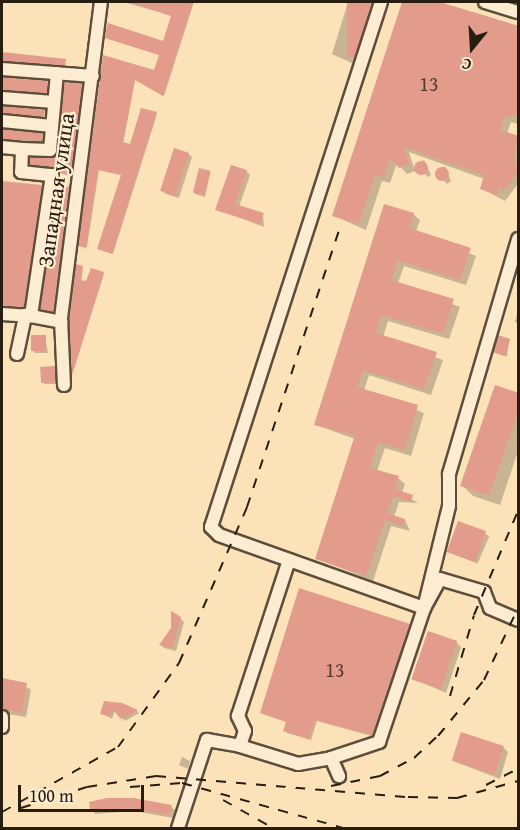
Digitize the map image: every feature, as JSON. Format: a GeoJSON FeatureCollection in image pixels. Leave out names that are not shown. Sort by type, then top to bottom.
{"type":"FeatureCollection","features":[{"type":"Feature","properties":{"kind":"street","name":"Западная улица"},"geometry":{"type":"LineString","coordinates":[[64,385],[61,322],[101,2]]}},
{"type":"Feature","properties":{"kind":"street"},"geometry":{"type":"LineString","coordinates":[[381,2],[210,517],[219,535],[424,608]]}},
{"type":"Feature","properties":{"kind":"street"},"geometry":{"type":"LineString","coordinates":[[485,2],[500,4],[519,12]]}},
{"type":"Feature","properties":{"kind":"street"},"geometry":{"type":"LineString","coordinates":[[2,69],[93,76]]}},
{"type":"Feature","properties":{"kind":"street"},"geometry":{"type":"LineString","coordinates":[[2,147],[50,150],[57,74]]}},
{"type":"Feature","properties":{"kind":"street"},"geometry":{"type":"LineString","coordinates":[[2,98],[54,102]]}},
{"type":"Feature","properties":{"kind":"street"},"geometry":{"type":"LineString","coordinates":[[2,121],[52,126]]}},
{"type":"Feature","properties":{"kind":"street"},"geometry":{"type":"LineString","coordinates":[[17,354],[28,316],[52,175],[21,172],[22,149]]}},
{"type":"Feature","properties":{"kind":"street"},"geometry":{"type":"LineString","coordinates":[[178,828],[207,740],[240,746],[298,764],[331,758],[379,742],[424,608],[449,506],[449,474],[519,239]]}},
{"type":"Feature","properties":{"kind":"street"},"geometry":{"type":"LineString","coordinates":[[2,314],[61,322]]}},
{"type":"Feature","properties":{"kind":"street"},"geometry":{"type":"LineString","coordinates":[[240,746],[245,731],[238,716],[289,560]]}},
{"type":"Feature","properties":{"kind":"street"},"geometry":{"type":"LineString","coordinates":[[424,608],[440,579],[484,592],[490,608],[519,620]]}},
{"type":"Feature","properties":{"kind":"street"},"geometry":{"type":"LineString","coordinates":[[2,717],[2,727]]}},
{"type":"Feature","properties":{"kind":"street"},"geometry":{"type":"LineString","coordinates":[[331,758],[339,776]]}},
{"type":"Feature","properties":{"kind":"building"},"geometry":{"type":"Polygon","coordinates":[[[129,2],[193,2],[163,96],[135,80],[123,142],[130,144],[141,108],[157,112],[112,254],[97,249],[121,175],[98,170],[86,248],[78,246],[103,55],[154,70],[159,55],[105,38],[106,30],[108,23],[163,41],[171,16],[129,2]]]}},
{"type":"Feature","properties":{"kind":"building"},"geometry":{"type":"Polygon","coordinates":[[[347,2],[370,2],[370,57],[347,57],[347,2]]]}},
{"type":"Feature","properties":{"kind":"building"},"geometry":{"type":"Polygon","coordinates":[[[402,2],[440,2],[519,26],[519,115],[504,117],[500,130],[519,136],[514,158],[519,170],[505,190],[498,188],[498,195],[480,189],[484,175],[404,147],[409,164],[399,168],[390,158],[384,178],[375,175],[359,224],[332,216],[402,2]]]}},
{"type":"Feature","properties":{"kind":"building"},"geometry":{"type":"Polygon","coordinates":[[[2,52],[66,59],[65,66],[2,61],[2,52]]]}},
{"type":"Feature","properties":{"kind":"building"},"geometry":{"type":"Polygon","coordinates":[[[2,77],[48,81],[47,94],[2,90],[2,77]]]}},
{"type":"Feature","properties":{"kind":"building"},"geometry":{"type":"Polygon","coordinates":[[[64,82],[82,83],[71,176],[30,165],[30,158],[57,154],[64,82]]]}},
{"type":"Feature","properties":{"kind":"building"},"geometry":{"type":"Polygon","coordinates":[[[2,106],[45,110],[44,117],[2,113],[2,106]]]}},
{"type":"Feature","properties":{"kind":"building"},"geometry":{"type":"Polygon","coordinates":[[[2,129],[43,133],[42,141],[2,139],[2,129]]]}},
{"type":"Feature","properties":{"kind":"building"},"geometry":{"type":"Polygon","coordinates":[[[174,148],[189,153],[175,196],[160,191],[174,148]]]}},
{"type":"Feature","properties":{"kind":"building"},"geometry":{"type":"Polygon","coordinates":[[[418,161],[424,161],[428,168],[424,175],[418,175],[414,171],[414,165],[418,161]]]}},
{"type":"Feature","properties":{"kind":"building"},"geometry":{"type":"Polygon","coordinates":[[[231,165],[247,170],[235,204],[264,213],[260,224],[215,210],[231,165]]]}},
{"type":"Feature","properties":{"kind":"building"},"geometry":{"type":"Polygon","coordinates":[[[439,167],[445,167],[449,174],[445,181],[439,181],[435,177],[435,171],[439,167]]]}},
{"type":"Feature","properties":{"kind":"building"},"geometry":{"type":"Polygon","coordinates":[[[199,168],[211,171],[205,195],[193,192],[199,168]]]}},
{"type":"Feature","properties":{"kind":"building"},"geometry":{"type":"Polygon","coordinates":[[[2,181],[42,185],[24,307],[2,306],[2,181]]]}},
{"type":"Feature","properties":{"kind":"building"},"geometry":{"type":"Polygon","coordinates":[[[59,186],[69,187],[53,312],[40,309],[59,186]]]}},
{"type":"Feature","properties":{"kind":"building"},"geometry":{"type":"Polygon","coordinates":[[[384,204],[414,213],[409,228],[471,248],[460,280],[398,260],[391,280],[454,299],[443,334],[382,315],[376,333],[437,352],[424,389],[363,370],[357,387],[418,405],[405,450],[378,442],[370,468],[399,476],[395,489],[413,495],[411,502],[393,496],[387,513],[405,519],[403,526],[385,520],[366,576],[315,559],[355,435],[314,425],[384,204]]]}},
{"type":"Feature","properties":{"kind":"building"},"geometry":{"type":"Polygon","coordinates":[[[76,264],[83,266],[81,280],[86,281],[91,268],[104,272],[72,375],[69,318],[76,264]]]}},
{"type":"Feature","properties":{"kind":"building"},"geometry":{"type":"Polygon","coordinates":[[[31,335],[46,335],[46,351],[31,351],[31,335]]]}},
{"type":"Feature","properties":{"kind":"building"},"geometry":{"type":"Polygon","coordinates":[[[498,335],[510,339],[505,356],[492,352],[498,335]]]}},
{"type":"Feature","properties":{"kind":"building"},"geometry":{"type":"Polygon","coordinates":[[[55,366],[56,382],[41,383],[40,367],[55,366]]]}},
{"type":"Feature","properties":{"kind":"building"},"geometry":{"type":"Polygon","coordinates":[[[495,385],[519,393],[519,410],[489,495],[460,486],[495,385]]]}},
{"type":"Feature","properties":{"kind":"building"},"geometry":{"type":"Polygon","coordinates":[[[458,521],[486,531],[475,562],[447,552],[458,521]]]}},
{"type":"Feature","properties":{"kind":"building"},"geometry":{"type":"Polygon","coordinates":[[[299,588],[410,624],[372,735],[315,720],[309,739],[283,731],[286,722],[260,713],[299,588]]]}},
{"type":"Feature","properties":{"kind":"building"},"geometry":{"type":"Polygon","coordinates":[[[171,611],[181,617],[172,648],[159,645],[171,628],[171,611]]]}},
{"type":"Feature","properties":{"kind":"building"},"geometry":{"type":"Polygon","coordinates":[[[428,631],[457,641],[441,689],[411,679],[428,631]]]}},
{"type":"Feature","properties":{"kind":"building"},"geometry":{"type":"Polygon","coordinates":[[[2,678],[27,683],[22,713],[2,709],[2,678]]]}},
{"type":"Feature","properties":{"kind":"building"},"geometry":{"type":"Polygon","coordinates":[[[104,701],[122,703],[138,710],[121,719],[112,709],[110,717],[100,714],[104,701]]]}},
{"type":"Feature","properties":{"kind":"building"},"geometry":{"type":"Polygon","coordinates":[[[461,732],[504,746],[495,774],[452,761],[461,732]]]}},
{"type":"Feature","properties":{"kind":"building"},"geometry":{"type":"Polygon","coordinates":[[[107,798],[133,798],[172,805],[169,815],[130,808],[90,811],[89,802],[107,798]]]}},
{"type":"Feature","properties":{"kind":"railway"},"geometry":{"type":"LineString","coordinates":[[2,812],[118,747],[179,663],[247,507],[341,225]]}},
{"type":"Feature","properties":{"kind":"railway"},"geometry":{"type":"LineString","coordinates":[[450,696],[474,615],[518,511]]}},
{"type":"Feature","properties":{"kind":"railway"},"geometry":{"type":"LineString","coordinates":[[331,786],[380,776],[414,758],[438,736],[484,680],[518,608]]}},
{"type":"Feature","properties":{"kind":"railway"},"geometry":{"type":"LineString","coordinates":[[486,785],[518,769]]}},
{"type":"Feature","properties":{"kind":"railway"},"geometry":{"type":"LineString","coordinates":[[21,808],[87,787],[156,776],[408,797],[457,798],[518,781]]}},
{"type":"Feature","properties":{"kind":"railway"},"geometry":{"type":"LineString","coordinates":[[130,787],[182,783],[343,828]]}},
{"type":"Feature","properties":{"kind":"railway"},"geometry":{"type":"LineString","coordinates":[[223,800],[273,828]]}}]}
